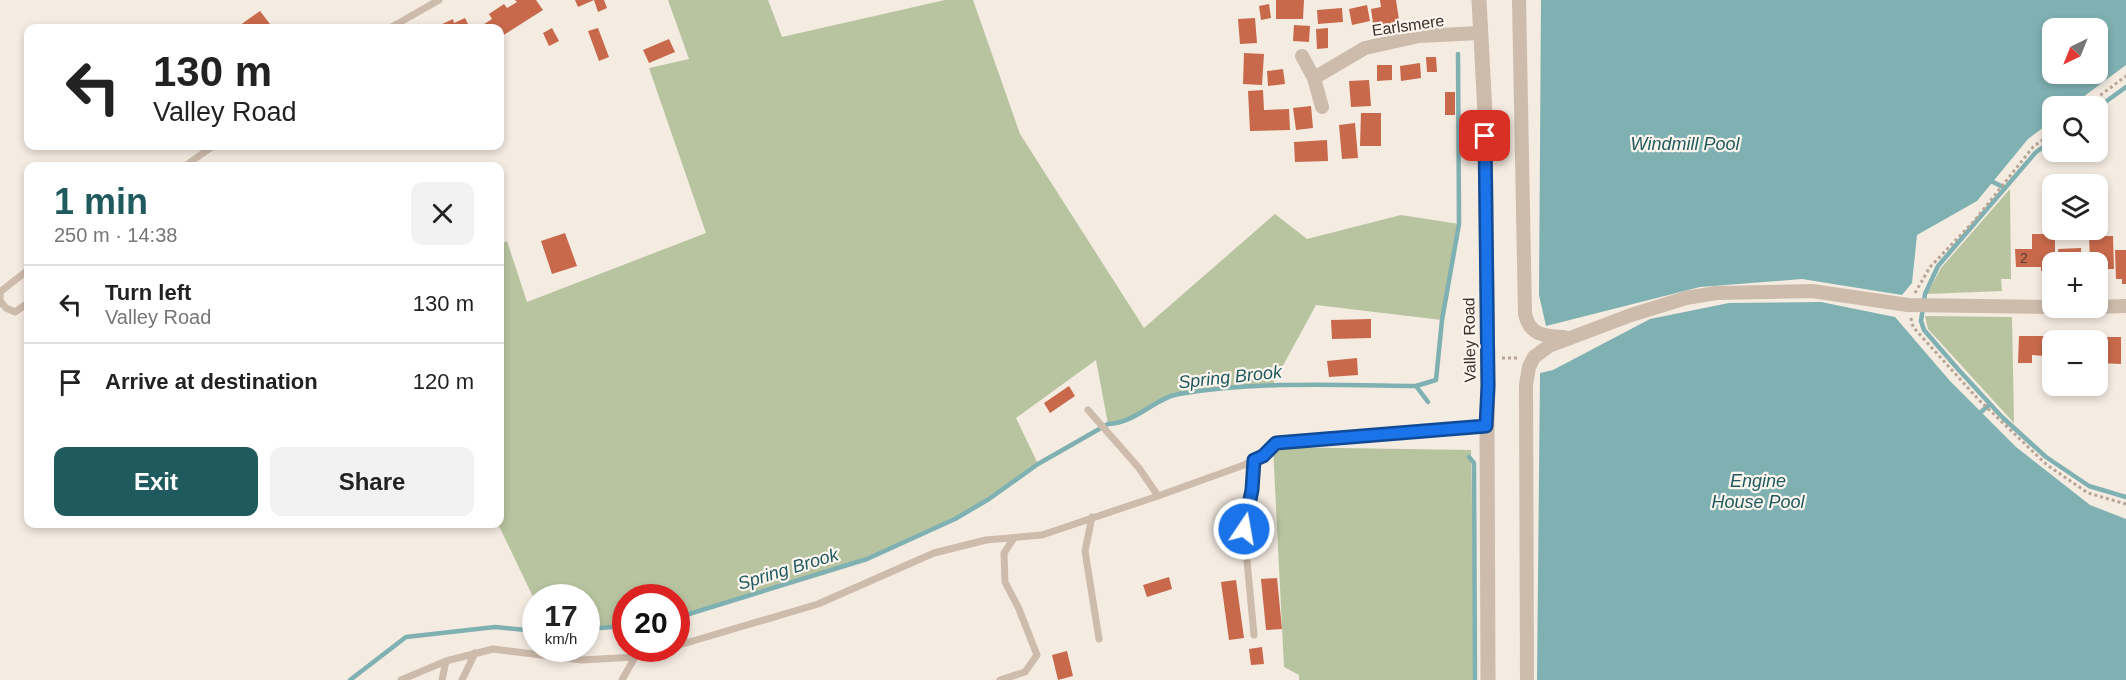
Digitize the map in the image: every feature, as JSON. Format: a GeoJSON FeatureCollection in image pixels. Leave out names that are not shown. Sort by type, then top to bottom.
{"type":"FeatureCollection","features":[{"type":"Feature","properties":{"kind":"street","name":"Valley Road"},"geometry":{"type":"LineString","coordinates":[[1479,0],[1485,113],[1488,680]]}},
{"type":"Feature","properties":{"kind":"street"},"geometry":{"type":"LineString","coordinates":[[1519,0],[1525,314],[1536,334],[1566,338]]}},
{"type":"Feature","properties":{"kind":"street","name":"Earlsmere"},"geometry":{"type":"LineString","coordinates":[[1314,78],[1365,48],[1419,36],[1480,33]]}},
{"type":"Feature","properties":{"kind":"street"},"geometry":{"type":"LineString","coordinates":[[1302,56],[1314,78],[1322,107]]}},
{"type":"Feature","properties":{"kind":"street"},"geometry":{"type":"LineString","coordinates":[[1527,680],[1526,385],[1528,367],[1534,357],[1549,346],[1631,315],[1686,298],[1716,293],[1812,291],[1908,305],[2042,307]]}},
{"type":"Feature","properties":{"kind":"street"},"geometry":{"type":"LineString","coordinates":[[2108,307],[2126,306]]}},
{"type":"Feature","properties":{"kind":"lane"},"geometry":{"type":"LineString","coordinates":[[397,24],[439,0]]}},
{"type":"Feature","properties":{"kind":"lane"},"geometry":{"type":"LineString","coordinates":[[191,162],[207,150]]}},
{"type":"Feature","properties":{"kind":"lane"},"geometry":{"type":"LineString","coordinates":[[24,273],[0,292],[0,301],[6,308],[15,312],[24,306]]}},
{"type":"Feature","properties":{"kind":"lane"},"geometry":{"type":"LineString","coordinates":[[1088,410],[1138,468],[1158,496]]}},
{"type":"Feature","properties":{"kind":"lane"},"geometry":{"type":"LineString","coordinates":[[690,642],[818,604],[934,553],[986,540],[1042,535],[1158,496],[1263,456],[1276,443],[1486,426]]}},
{"type":"Feature","properties":{"kind":"lane"},"geometry":{"type":"LineString","coordinates":[[1254,460],[1252,490],[1244,529],[1254,634]]}},
{"type":"Feature","properties":{"kind":"lane"},"geometry":{"type":"LineString","coordinates":[[1092,518],[1085,551],[1099,639]]}},
{"type":"Feature","properties":{"kind":"lane"},"geometry":{"type":"LineString","coordinates":[[1000,680],[1025,672],[1037,655],[1020,609],[1005,582],[1004,553],[1014,538]]}},
{"type":"Feature","properties":{"kind":"lane"},"geometry":{"type":"LineString","coordinates":[[400,680],[446,661],[493,649],[582,660],[612,658]]}},
{"type":"Feature","properties":{"kind":"lane"},"geometry":{"type":"LineString","coordinates":[[462,680],[475,653]]}},
{"type":"Feature","properties":{"kind":"lane"},"geometry":{"type":"LineString","coordinates":[[442,680],[446,661]]}},
{"type":"Feature","properties":{"kind":"lane"},"geometry":{"type":"LineString","coordinates":[[622,680],[632,662]]}},
{"type":"Feature","properties":{"kind":"path"},"geometry":{"type":"LineString","coordinates":[[2099,96],[2126,76]]}},
{"type":"Feature","properties":{"kind":"path"},"geometry":{"type":"LineString","coordinates":[[2042,140],[2033,147],[1975,220],[1930,267],[1908,305],[1913,327],[1983,404],[2047,465],[2088,493],[2126,504]]}},
{"type":"Feature","properties":{"kind":"path"},"geometry":{"type":"LineString","coordinates":[[1488,359],[1534,357]]}},
{"type":"Feature","properties":{"kind":"green space"},"geometry":{"type":"Polygon","coordinates":[[[668,0],[768,0],[782,37],[945,0],[973,0],[1020,134],[1144,328],[1275,214],[1307,239],[1401,215],[1459,224],[1442,320],[1316,305],[1273,384],[1176,394],[1121,424],[1108,424],[1096,360],[1016,418],[1038,464],[989,499],[955,519],[867,559],[690,614],[690,584],[612,584],[612,627],[600,628],[600,584],[527,584],[500,528],[504,528],[504,242],[507,241],[527,302],[706,233],[649,68],[689,59],[668,0]]]}},
{"type":"Feature","properties":{"kind":"green space"},"geometry":{"type":"Polygon","coordinates":[[[2010,189],[2011,279],[2001,279],[2002,291],[1927,294],[1941,268],[2010,189]]]}},
{"type":"Feature","properties":{"kind":"green space"},"geometry":{"type":"Polygon","coordinates":[[[1925,316],[2012,317],[2014,423],[1928,329],[1925,316]]]}},
{"type":"Feature","properties":{"kind":"green space"},"geometry":{"type":"Polygon","coordinates":[[[1273,447],[1471,450],[1475,680],[1299,680],[1299,675],[1284,667],[1273,447]]]}},
{"type":"Feature","properties":{"kind":"water","name":"Windmill Pool"},"geometry":{"type":"Polygon","coordinates":[[[1541,0],[2126,0],[2126,65],[2108,78],[2108,18],[2042,18],[2042,84],[2101,84],[2084,96],[2042,96],[2042,128],[2028,139],[1977,201],[1917,235],[1912,283],[1902,295],[1802,279],[1700,287],[1546,326],[1539,295],[1541,0]]]}},
{"type":"Feature","properties":{"kind":"water","name":"Engine House Pool"},"geometry":{"type":"Polygon","coordinates":[[[1821,302],[1895,317],[1950,381],[2016,447],[2090,505],[2126,519],[2126,680],[1537,680],[1540,373],[1553,370],[1650,319],[1729,303],[1821,302]]]}},
{"type":"Feature","properties":{"kind":"building"},"geometry":{"type":"Polygon","coordinates":[[[515,0],[536,0],[543,10],[504,35],[504,24],[484,24],[492,19],[489,14],[504,4],[507,8],[517,2],[515,0]]]}},
{"type":"Feature","properties":{"kind":"building"},"geometry":{"type":"Polygon","coordinates":[[[575,0],[594,0],[578,7],[575,0]]]}},
{"type":"Feature","properties":{"kind":"building"},"geometry":{"type":"Polygon","coordinates":[[[594,0],[604,0],[607,8],[598,12],[594,0]]]}},
{"type":"Feature","properties":{"kind":"building"},"geometry":{"type":"Polygon","coordinates":[[[1276,0],[1304,0],[1303,19],[1276,19],[1276,0]]]}},
{"type":"Feature","properties":{"kind":"building"},"geometry":{"type":"Polygon","coordinates":[[[1380,0],[1396,0],[1400,26],[1374,31],[1371,9],[1381,7],[1380,0]]]}},
{"type":"Feature","properties":{"kind":"building"},"geometry":{"type":"Polygon","coordinates":[[[1269,4],[1271,18],[1261,20],[1259,6],[1269,4]]]}},
{"type":"Feature","properties":{"kind":"building"},"geometry":{"type":"Polygon","coordinates":[[[1367,5],[1370,21],[1352,25],[1349,9],[1367,5]]]}},
{"type":"Feature","properties":{"kind":"building"},"geometry":{"type":"Polygon","coordinates":[[[1342,8],[1343,22],[1318,24],[1317,10],[1342,8]]]}},
{"type":"Feature","properties":{"kind":"building"},"geometry":{"type":"Polygon","coordinates":[[[260,11],[270,24],[242,24],[260,11]]]}},
{"type":"Feature","properties":{"kind":"building"},"geometry":{"type":"Polygon","coordinates":[[[465,18],[468,24],[442,24],[453,19],[454,23],[465,18]]]}},
{"type":"Feature","properties":{"kind":"building"},"geometry":{"type":"Polygon","coordinates":[[[1255,18],[1257,43],[1240,44],[1238,19],[1255,18]]]}},
{"type":"Feature","properties":{"kind":"building"},"geometry":{"type":"Polygon","coordinates":[[[1294,25],[1310,26],[1309,42],[1293,41],[1294,25]]]}},
{"type":"Feature","properties":{"kind":"building"},"geometry":{"type":"Polygon","coordinates":[[[552,28],[559,41],[549,46],[543,33],[552,28]]]}},
{"type":"Feature","properties":{"kind":"building"},"geometry":{"type":"Polygon","coordinates":[[[598,28],[609,57],[599,61],[588,31],[598,28]]]}},
{"type":"Feature","properties":{"kind":"building"},"geometry":{"type":"Polygon","coordinates":[[[1328,28],[1328,48],[1317,49],[1316,29],[1328,28]]]}},
{"type":"Feature","properties":{"kind":"building"},"geometry":{"type":"Polygon","coordinates":[[[669,39],[675,52],[649,63],[643,50],[669,39]]]}},
{"type":"Feature","properties":{"kind":"building"},"geometry":{"type":"Polygon","coordinates":[[[1244,53],[1264,54],[1262,85],[1243,84],[1244,53]]]}},
{"type":"Feature","properties":{"kind":"building"},"geometry":{"type":"Polygon","coordinates":[[[1426,57],[1436,57],[1437,72],[1427,72],[1426,57]]]}},
{"type":"Feature","properties":{"kind":"building"},"geometry":{"type":"Polygon","coordinates":[[[1420,63],[1421,78],[1401,81],[1400,66],[1420,63]]]}},
{"type":"Feature","properties":{"kind":"building"},"geometry":{"type":"Polygon","coordinates":[[[1377,65],[1392,65],[1392,80],[1377,81],[1377,65]]]}},
{"type":"Feature","properties":{"kind":"building"},"geometry":{"type":"Polygon","coordinates":[[[1283,69],[1285,84],[1268,86],[1267,71],[1283,69]]]}},
{"type":"Feature","properties":{"kind":"building"},"geometry":{"type":"Polygon","coordinates":[[[1369,80],[1371,106],[1351,107],[1349,81],[1369,80]]]}},
{"type":"Feature","properties":{"kind":"building"},"geometry":{"type":"Polygon","coordinates":[[[1263,90],[1264,110],[1289,109],[1290,130],[1250,131],[1248,91],[1263,90]]]}},
{"type":"Feature","properties":{"kind":"building"},"geometry":{"type":"Polygon","coordinates":[[[1445,92],[1455,92],[1455,115],[1445,115],[1445,92]]]}},
{"type":"Feature","properties":{"kind":"building"},"geometry":{"type":"Polygon","coordinates":[[[1311,106],[1313,128],[1296,130],[1293,108],[1311,106]]]}},
{"type":"Feature","properties":{"kind":"building"},"geometry":{"type":"Polygon","coordinates":[[[1361,113],[1381,113],[1381,146],[1360,146],[1361,113]]]}},
{"type":"Feature","properties":{"kind":"building"},"geometry":{"type":"Polygon","coordinates":[[[1355,123],[1358,158],[1342,159],[1339,125],[1355,123]]]}},
{"type":"Feature","properties":{"kind":"building"},"geometry":{"type":"Polygon","coordinates":[[[1327,140],[1328,161],[1295,162],[1294,142],[1327,140]]]}},
{"type":"Feature","properties":{"kind":"building"},"geometry":{"type":"Polygon","coordinates":[[[565,233],[577,266],[552,274],[541,241],[565,233]]]}},
{"type":"Feature","properties":{"kind":"building"},"geometry":{"type":"Polygon","coordinates":[[[2032,234],[2042,234],[2042,240],[2055,240],[2055,252],[2042,252],[2042,271],[2041,267],[2016,267],[2015,249],[2032,249],[2032,234]]]}},
{"type":"Feature","properties":{"kind":"building"},"geometry":{"type":"Polygon","coordinates":[[[2108,236],[2113,236],[2114,269],[2108,269],[2108,252],[2090,252],[2089,240],[2108,240],[2108,236]]]}},
{"type":"Feature","properties":{"kind":"building"},"geometry":{"type":"Polygon","coordinates":[[[2081,248],[2081,252],[2058,252],[2058,249],[2081,248]]]}},
{"type":"Feature","properties":{"kind":"building"},"geometry":{"type":"Polygon","coordinates":[[[2115,250],[2126,250],[2126,284],[2122,284],[2122,279],[2116,279],[2115,250]]]}},
{"type":"Feature","properties":{"kind":"building"},"geometry":{"type":"Polygon","coordinates":[[[1371,319],[1371,338],[1332,339],[1331,320],[1371,319]]]}},
{"type":"Feature","properties":{"kind":"building"},"geometry":{"type":"Polygon","coordinates":[[[2019,336],[2042,336],[2042,356],[2032,355],[2032,363],[2018,363],[2019,336]]]}},
{"type":"Feature","properties":{"kind":"building"},"geometry":{"type":"Polygon","coordinates":[[[2108,337],[2121,337],[2121,364],[2108,363],[2108,337]]]}},
{"type":"Feature","properties":{"kind":"building"},"geometry":{"type":"Polygon","coordinates":[[[1357,358],[1358,375],[1329,377],[1327,361],[1357,358]]]}},
{"type":"Feature","properties":{"kind":"building"},"geometry":{"type":"Polygon","coordinates":[[[1069,386],[1075,396],[1050,413],[1044,403],[1069,386]]]}},
{"type":"Feature","properties":{"kind":"building"},"geometry":{"type":"Polygon","coordinates":[[[1169,577],[1172,589],[1147,597],[1143,585],[1169,577]]]}},
{"type":"Feature","properties":{"kind":"building"},"geometry":{"type":"Polygon","coordinates":[[[1277,578],[1282,629],[1266,630],[1261,579],[1277,578]]]}},
{"type":"Feature","properties":{"kind":"building"},"geometry":{"type":"Polygon","coordinates":[[[1236,580],[1244,638],[1229,640],[1221,582],[1236,580]]]}},
{"type":"Feature","properties":{"kind":"building"},"geometry":{"type":"Polygon","coordinates":[[[1262,647],[1264,664],[1251,665],[1249,649],[1262,647]]]}},
{"type":"Feature","properties":{"kind":"building"},"geometry":{"type":"Polygon","coordinates":[[[1067,651],[1073,676],[1058,680],[1052,655],[1067,651]]]}},
{"type":"Feature","properties":{"kind":"waterway","name":"Spring Brook"},"geometry":{"type":"LineString","coordinates":[[690,614],[867,559],[955,519],[989,499],[1038,464],[1108,424],[1128,419],[1170,396],[1238,387],[1416,386],[1436,380],[1442,320],[1459,224],[1458,54]]}},
{"type":"Feature","properties":{"kind":"waterway"},"geometry":{"type":"LineString","coordinates":[[2108,100],[2126,87]]}},
{"type":"Feature","properties":{"kind":"waterway"},"geometry":{"type":"LineString","coordinates":[[2042,148],[1938,266],[1925,294],[1921,321],[1924,330],[2002,417],[2046,457],[2089,486],[2126,497]]}},
{"type":"Feature","properties":{"kind":"waterway"},"geometry":{"type":"LineString","coordinates":[[1993,182],[2005,188]]}},
{"type":"Feature","properties":{"kind":"waterway"},"geometry":{"type":"LineString","coordinates":[[1416,386],[1428,402]]}},
{"type":"Feature","properties":{"kind":"waterway"},"geometry":{"type":"LineString","coordinates":[[1981,412],[1990,404]]}},
{"type":"Feature","properties":{"kind":"waterway"},"geometry":{"type":"LineString","coordinates":[[1469,457],[1474,463],[1475,680]]}},
{"type":"Feature","properties":{"kind":"waterway","name":"Spring Brook"},"geometry":{"type":"LineString","coordinates":[[350,680],[406,637],[495,627],[522,630]]}},
{"type":"Feature","properties":{"kind":"waterway","name":"Spring Brook"},"geometry":{"type":"LineString","coordinates":[[600,628],[612,627]]}},
{"type":"Feature","properties":{"kind":"route"},"geometry":{"type":"LineString","coordinates":[[1244,529],[1252,490],[1254,460],[1263,456],[1276,443],[1486,426],[1488,386],[1485,136]]}}]}
